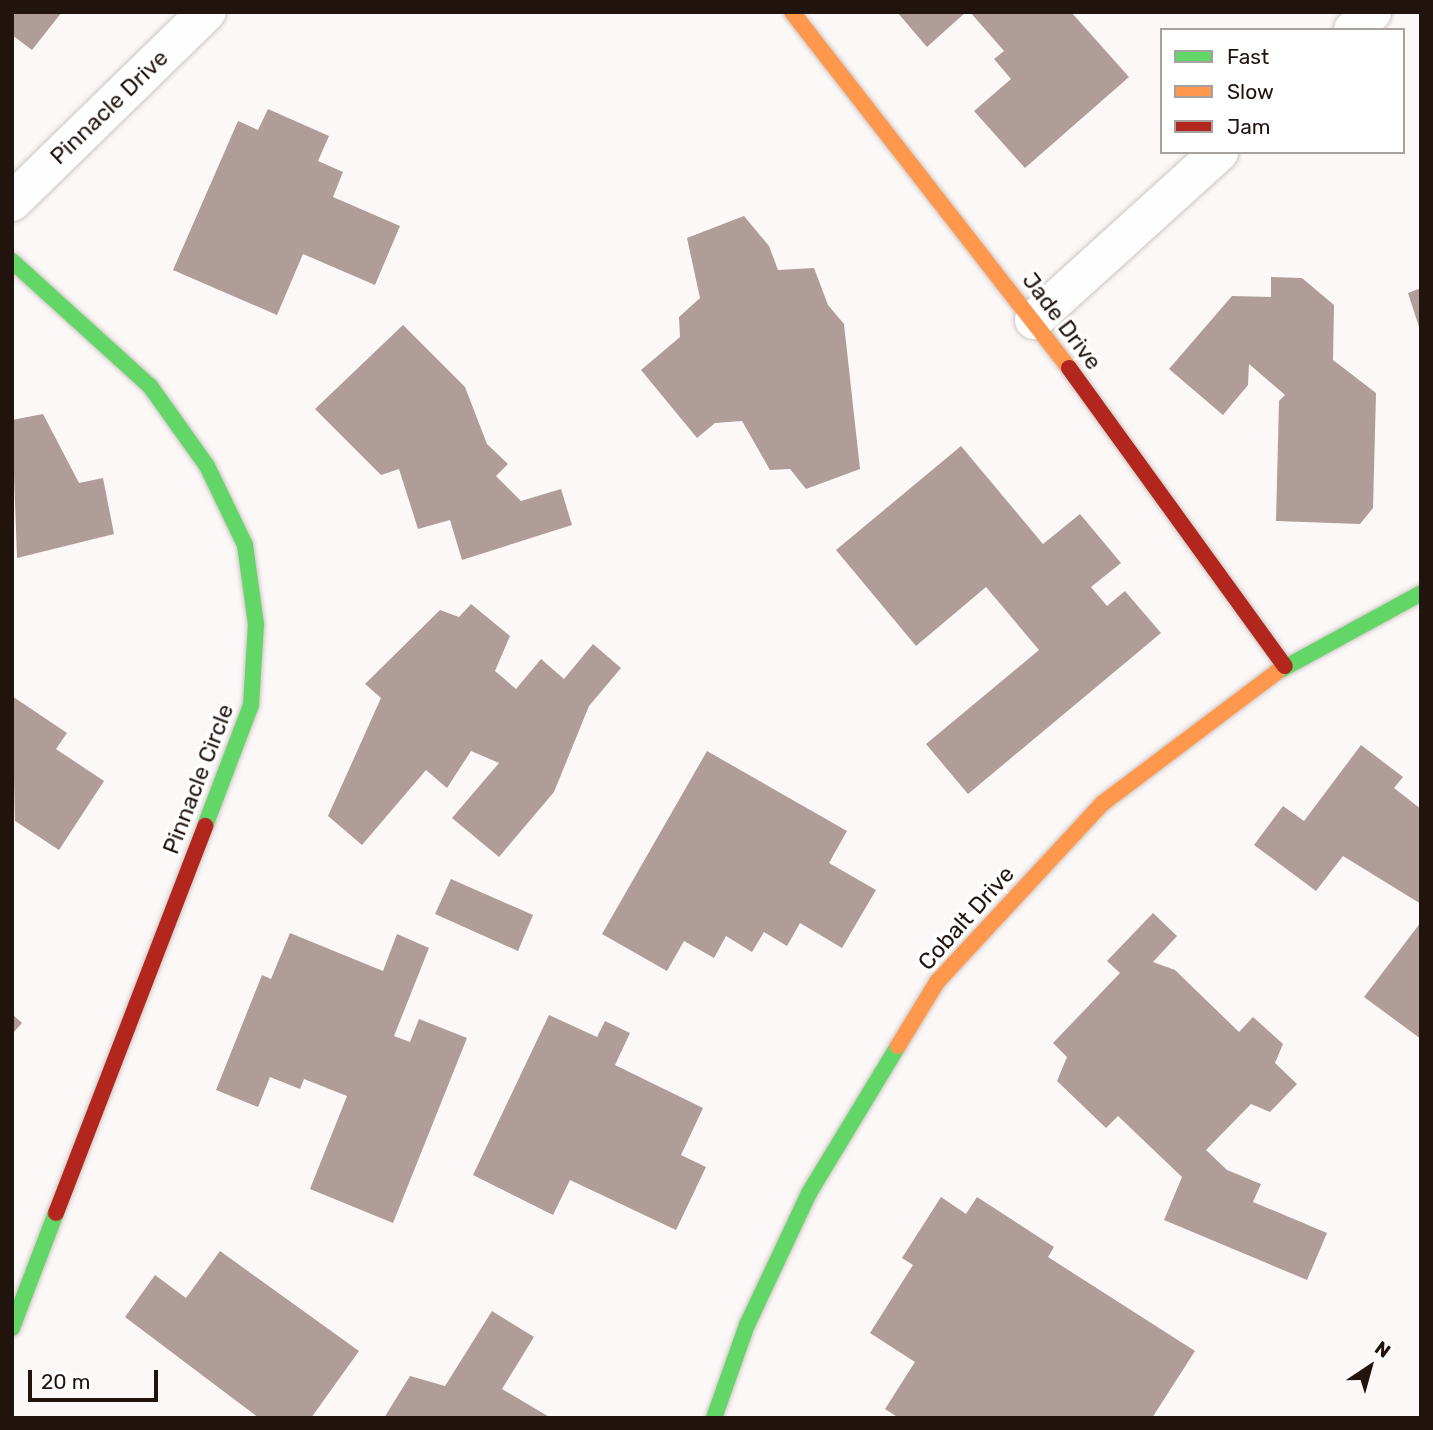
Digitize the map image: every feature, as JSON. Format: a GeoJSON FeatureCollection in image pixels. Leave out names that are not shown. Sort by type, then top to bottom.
{"type":"FeatureCollection","features":[{"type":"Feature","properties":{"kind":"street","name":"Pinnacle Drive"},"geometry":{"type":"LineString","coordinates":[[12,202],[207,12]]}},
{"type":"Feature","properties":{"kind":"street","name":"Jade Drive"},"geometry":{"type":"LineString","coordinates":[[792,12],[1034,320],[1285,666]]}},
{"type":"Feature","properties":{"kind":"street"},"geometry":{"type":"LineString","coordinates":[[1355,28],[1372,12]]}},
{"type":"Feature","properties":{"kind":"street"},"geometry":{"type":"LineString","coordinates":[[1034,320],[1217,154]]}},
{"type":"Feature","properties":{"kind":"street","name":"Pinnacle Circle"},"geometry":{"type":"LineString","coordinates":[[12,261],[150,386],[207,466],[245,545],[256,624],[251,705],[12,1328]]}},
{"type":"Feature","properties":{"kind":"street","name":"Cobalt Drive"},"geometry":{"type":"LineString","coordinates":[[714,1418],[747,1325],[809,1193],[937,982],[1103,803],[1285,666],[1421,593]]}},
{"type":"Feature","properties":{"kind":"building"},"geometry":{"type":"Polygon","coordinates":[[[12,12],[62,12],[32,50],[12,35],[12,12]]]}},
{"type":"Feature","properties":{"kind":"building"},"geometry":{"type":"Polygon","coordinates":[[[897,12],[966,12],[927,47],[897,12]]]}},
{"type":"Feature","properties":{"kind":"building"},"geometry":{"type":"Polygon","coordinates":[[[970,12],[1071,12],[1129,77],[1025,168],[974,111],[1011,79],[994,59],[1004,51],[970,12]]]}},
{"type":"Feature","properties":{"kind":"building"},"geometry":{"type":"Polygon","coordinates":[[[268,109],[329,136],[318,161],[343,172],[333,197],[400,226],[375,285],[303,254],[277,315],[173,270],[238,121],[258,130],[268,109]]]}},
{"type":"Feature","properties":{"kind":"building"},"geometry":{"type":"Polygon","coordinates":[[[744,216],[769,246],[778,270],[814,268],[828,305],[844,324],[860,469],[806,489],[790,469],[770,470],[742,421],[715,423],[697,438],[641,370],[680,337],[679,317],[700,298],[687,238],[744,216]]]}},
{"type":"Feature","properties":{"kind":"building"},"geometry":{"type":"Polygon","coordinates":[[[1271,277],[1302,278],[1334,305],[1333,360],[1376,393],[1373,508],[1360,524],[1276,521],[1279,401],[1285,395],[1249,364],[1248,385],[1223,415],[1169,369],[1232,296],[1271,297],[1271,277]]]}},
{"type":"Feature","properties":{"kind":"building"},"geometry":{"type":"Polygon","coordinates":[[[1421,288],[1421,330],[1420,330],[1408,293],[1421,288]]]}},
{"type":"Feature","properties":{"kind":"building"},"geometry":{"type":"Polygon","coordinates":[[[403,325],[465,387],[487,444],[508,464],[496,476],[521,501],[561,489],[572,525],[462,560],[450,520],[418,529],[399,469],[381,475],[315,409],[403,325]]]}},
{"type":"Feature","properties":{"kind":"building"},"geometry":{"type":"Polygon","coordinates":[[[43,414],[79,483],[103,478],[114,534],[17,558],[12,420],[43,414]]]}},
{"type":"Feature","properties":{"kind":"building"},"geometry":{"type":"Polygon","coordinates":[[[961,446],[1043,544],[1080,514],[1121,563],[1091,587],[1107,606],[1125,591],[1161,633],[968,794],[926,744],[1039,650],[986,587],[916,646],[836,550],[961,446]]]}},
{"type":"Feature","properties":{"kind":"building"},"geometry":{"type":"Polygon","coordinates":[[[471,604],[510,636],[495,671],[516,689],[541,659],[564,679],[593,644],[621,668],[589,706],[554,792],[499,857],[452,818],[499,763],[471,751],[447,788],[426,770],[362,845],[328,816],[381,698],[365,684],[440,610],[459,617],[471,604]]]}},
{"type":"Feature","properties":{"kind":"building"},"geometry":{"type":"Polygon","coordinates":[[[12,696],[67,733],[56,749],[104,781],[59,850],[15,821],[12,696]]]}},
{"type":"Feature","properties":{"kind":"building"},"geometry":{"type":"Polygon","coordinates":[[[1361,745],[1403,777],[1394,788],[1421,809],[1421,904],[1343,856],[1316,891],[1254,845],[1283,806],[1304,821],[1361,745]]]}},
{"type":"Feature","properties":{"kind":"building"},"geometry":{"type":"Polygon","coordinates":[[[707,751],[847,831],[829,863],[876,890],[842,948],[800,923],[787,946],[764,932],[752,952],[726,936],[714,958],[684,941],[667,971],[602,934],[707,751]]]}},
{"type":"Feature","properties":{"kind":"building"},"geometry":{"type":"Polygon","coordinates":[[[451,879],[533,915],[518,951],[435,914],[451,879]]]}},
{"type":"Feature","properties":{"kind":"building"},"geometry":{"type":"Polygon","coordinates":[[[1153,913],[1177,936],[1153,962],[1175,970],[1239,1032],[1253,1017],[1283,1044],[1275,1063],[1297,1084],[1270,1112],[1251,1104],[1206,1150],[1227,1170],[1261,1184],[1253,1202],[1327,1233],[1307,1280],[1164,1220],[1182,1177],[1118,1116],[1106,1128],[1057,1081],[1067,1057],[1053,1043],[1120,973],[1107,961],[1153,913]]]}},
{"type":"Feature","properties":{"kind":"building"},"geometry":{"type":"Polygon","coordinates":[[[1421,922],[1421,1039],[1364,997],[1421,922]]]}},
{"type":"Feature","properties":{"kind":"building"},"geometry":{"type":"Polygon","coordinates":[[[290,933],[383,971],[397,934],[429,948],[394,1036],[410,1042],[419,1019],[467,1038],[393,1223],[310,1189],[347,1096],[304,1079],[300,1089],[270,1077],[258,1107],[216,1090],[262,975],[271,979],[290,933]]]}},
{"type":"Feature","properties":{"kind":"building"},"geometry":{"type":"Polygon","coordinates":[[[12,1014],[22,1023],[12,1034],[12,1014]]]}},
{"type":"Feature","properties":{"kind":"building"},"geometry":{"type":"Polygon","coordinates":[[[549,1015],[597,1037],[605,1021],[630,1033],[615,1065],[703,1108],[681,1155],[706,1167],[676,1230],[570,1180],[553,1215],[473,1175],[549,1015]]]}},
{"type":"Feature","properties":{"kind":"building"},"geometry":{"type":"Polygon","coordinates":[[[941,1197],[966,1214],[977,1197],[1054,1247],[1048,1257],[1195,1351],[1152,1418],[899,1418],[885,1409],[915,1362],[870,1333],[913,1265],[902,1258],[941,1197]]]}},
{"type":"Feature","properties":{"kind":"building"},"geometry":{"type":"Polygon","coordinates":[[[220,1251],[359,1351],[311,1418],[259,1418],[125,1317],[155,1275],[186,1298],[220,1251]]]}},
{"type":"Feature","properties":{"kind":"building"},"geometry":{"type":"Polygon","coordinates":[[[492,1311],[534,1337],[502,1389],[551,1418],[384,1418],[410,1376],[445,1386],[492,1311]]]}},
{"type":"Feature","properties":{"kind":"traffic: fast"},"geometry":{"type":"LineString","coordinates":[[12,261],[150,386],[207,466],[245,545],[256,624],[251,705],[205,826]]}},
{"type":"Feature","properties":{"kind":"traffic: fast"},"geometry":{"type":"LineString","coordinates":[[1277,672],[1421,593]]}},
{"type":"Feature","properties":{"kind":"traffic: fast"},"geometry":{"type":"LineString","coordinates":[[714,1418],[747,1325],[809,1193],[898,1046]]}},
{"type":"Feature","properties":{"kind":"traffic: fast"},"geometry":{"type":"LineString","coordinates":[[12,1328],[56,1213]]}},
{"type":"Feature","properties":{"kind":"traffic: slow"},"geometry":{"type":"LineString","coordinates":[[792,12],[1069,368]]}},
{"type":"Feature","properties":{"kind":"traffic: slow"},"geometry":{"type":"LineString","coordinates":[[898,1046],[937,982],[1103,803],[1277,672]]}},
{"type":"Feature","properties":{"kind":"traffic: jam"},"geometry":{"type":"LineString","coordinates":[[1069,368],[1285,666]]}},
{"type":"Feature","properties":{"kind":"traffic: jam"},"geometry":{"type":"LineString","coordinates":[[56,1213],[205,826]]}}]}
